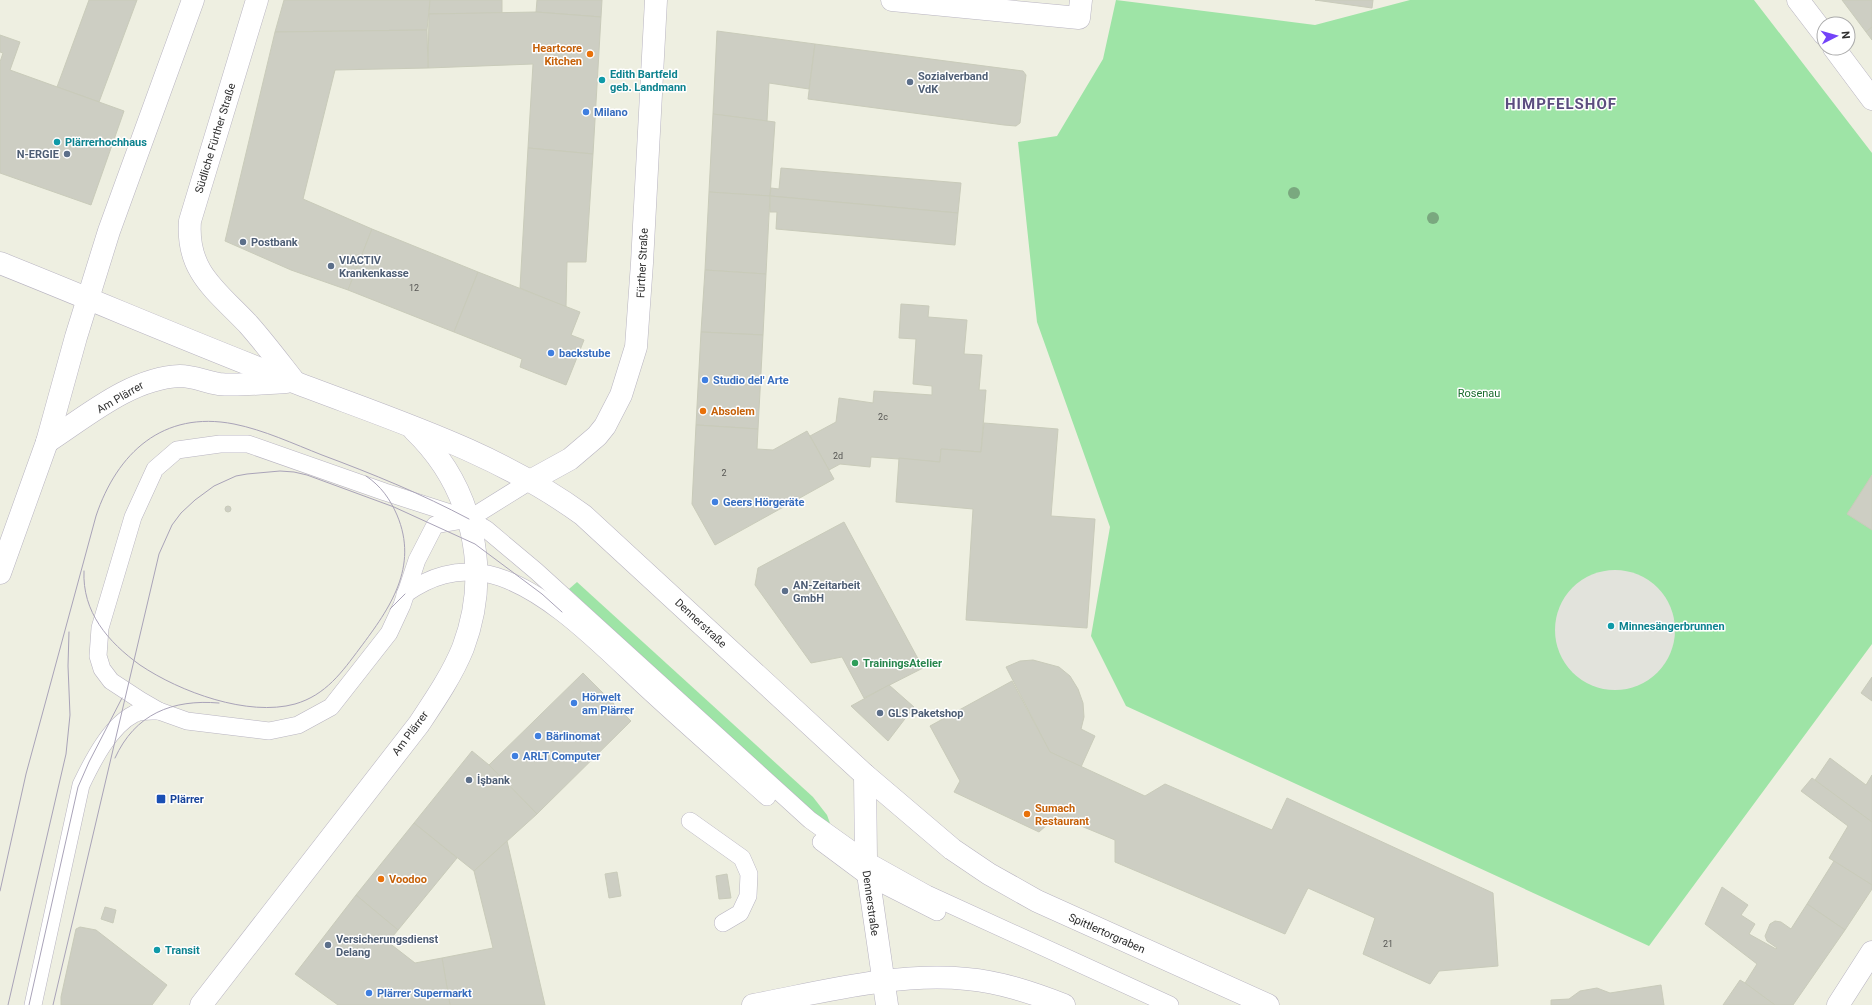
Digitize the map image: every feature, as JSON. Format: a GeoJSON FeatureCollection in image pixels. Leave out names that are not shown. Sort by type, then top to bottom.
{"type":"FeatureCollection","features":[{"type":"Feature","properties":{"kind":"main road"},"geometry":{"type":"LineString","coordinates":[[0,573],[47,442],[87,299],[109,231],[192,0]]}},
{"type":"Feature","properties":{"kind":"main road","name":"Südliche Fürther Straße"},"geometry":{"type":"LineString","coordinates":[[202,276],[193,256],[190,244],[190,221],[257,0]]}},
{"type":"Feature","properties":{"kind":"main road","name":"Fürther Straße"},"geometry":{"type":"LineString","coordinates":[[530,481],[570,459],[584,448],[601,431],[613,413],[621,396],[636,347],[656,0]]}},
{"type":"Feature","properties":{"kind":"main road"},"geometry":{"type":"LineString","coordinates":[[892,0],[1079,18],[1082,0]]}},
{"type":"Feature","properties":{"kind":"main road"},"geometry":{"type":"LineString","coordinates":[[1798,0],[1816,24]]}},
{"type":"Feature","properties":{"kind":"main road"},"geometry":{"type":"LineString","coordinates":[[1840,56],[1872,99]]}},
{"type":"Feature","properties":{"kind":"main road","name":"Am Plärrer"},"geometry":{"type":"LineString","coordinates":[[0,263],[474,453],[530,481]]}},
{"type":"Feature","properties":{"kind":"main road","name":"Am Plärrer"},"geometry":{"type":"LineString","coordinates":[[202,276],[247,324],[295,382]]}},
{"type":"Feature","properties":{"kind":"main road","name":"Am Plärrer"},"geometry":{"type":"LineString","coordinates":[[47,442],[120,395],[144,382],[180,376],[219,384],[295,382]]}},
{"type":"Feature","properties":{"kind":"main road","name":"Am Plärrer"},"geometry":{"type":"LineString","coordinates":[[201,1005],[414,730],[439,694],[457,661],[467,635],[474,608],[477,572],[475,544],[469,519],[448,473],[428,445],[410,427]]}},
{"type":"Feature","properties":{"kind":"main road","name":"Dennerstraße"},"geometry":{"type":"LineString","coordinates":[[530,481],[559,498],[595,525],[865,775],[952,848]]}},
{"type":"Feature","properties":{"kind":"main road","name":"Dennerstraße"},"geometry":{"type":"LineString","coordinates":[[865,775],[867,869],[887,1005]]}},
{"type":"Feature","properties":{"kind":"main road","name":"Spittlertorgraben"},"geometry":{"type":"LineString","coordinates":[[952,848],[989,874],[1037,901],[1268,1005]]}},
{"type":"Feature","properties":{"kind":"main road"},"geometry":{"type":"LineString","coordinates":[[1838,1005],[1872,952]]}},
{"type":"Feature","properties":{"kind":"main road"},"geometry":{"type":"LineString","coordinates":[[753,1005],[883,982],[939,978],[968,979],[1019,989],[1064,1005]]}},
{"type":"Feature","properties":{"kind":"lane"},"geometry":{"type":"LineString","coordinates":[[530,481],[469,519],[436,526],[416,560],[397,620],[389,633],[331,707],[298,725],[269,731],[187,721],[158,711],[111,681],[102,669],[98,656],[100,628],[133,517],[155,470],[177,450],[220,444],[248,444],[385,492],[469,519],[486,529],[536,571],[810,820],[867,869],[926,894],[1170,1005]]}},
{"type":"Feature","properties":{"kind":"lane"},"geometry":{"type":"LineString","coordinates":[[406,594],[439,575],[452,573],[477,572],[497,577],[521,586],[562,612],[803,829],[921,905],[1143,1005]]}},
{"type":"Feature","properties":{"kind":"lane"},"geometry":{"type":"LineString","coordinates":[[33,1005],[81,785],[92,762],[119,726],[134,714],[158,711]]}},
{"type":"Feature","properties":{"kind":"lane"},"geometry":{"type":"LineString","coordinates":[[690,821],[742,858],[749,874],[748,896],[740,913],[723,923]]}},
{"type":"Feature","properties":{"kind":"green space","name":"Rosenau"},"geometry":{"type":"Polygon","coordinates":[[[1116,0],[1315,25],[1410,0],[1754,0],[1872,153],[1872,644],[1649,946],[1126,706],[1091,636],[1110,527],[1037,322],[1018,142],[1057,136],[1103,59],[1116,0]]]}},
{"type":"Feature","properties":{"kind":"green space"},"geometry":{"type":"Polygon","coordinates":[[[577,582],[813,797],[827,815],[831,826],[797,800],[569,589],[577,582]]]}},
{"type":"Feature","properties":{"kind":"shaded area"},"geometry":{"type":"Polygon","coordinates":[[[1615,570],[1627,571],[1638,575],[1648,580],[1657,588],[1665,597],[1670,607],[1674,618],[1674,642],[1670,653],[1665,663],[1657,672],[1648,680],[1638,685],[1627,689],[1615,690],[1603,689],[1592,685],[1582,680],[1573,672],[1565,663],[1560,653],[1556,642],[1555,630],[1556,618],[1560,607],[1565,597],[1573,588],[1582,580],[1592,575],[1603,571],[1615,570]]]}},
{"type":"Feature","properties":{"kind":"building"},"geometry":{"type":"Polygon","coordinates":[[[89,0],[137,0],[99,102],[57,87],[89,0]]]}},
{"type":"Feature","properties":{"kind":"building"},"geometry":{"type":"Polygon","coordinates":[[[284,0],[430,0],[427,30],[275,32],[284,0]]]}},
{"type":"Feature","properties":{"kind":"building"},"geometry":{"type":"Polygon","coordinates":[[[430,0],[502,0],[502,13],[429,14],[430,0]]]}},
{"type":"Feature","properties":{"kind":"building"},"geometry":{"type":"Polygon","coordinates":[[[537,0],[602,0],[601,17],[536,12],[537,0]]]}},
{"type":"Feature","properties":{"kind":"building"},"geometry":{"type":"Polygon","coordinates":[[[1315,0],[1373,0],[1372,8],[1315,0]]]}},
{"type":"Feature","properties":{"kind":"building"},"geometry":{"type":"Polygon","coordinates":[[[1842,0],[1872,0],[1872,27],[1866,32],[1856,19],[1856,16],[1854,16],[1842,0]]]}},
{"type":"Feature","properties":{"kind":"building"},"geometry":{"type":"Polygon","coordinates":[[[536,12],[601,17],[593,154],[528,148],[533,64],[428,68],[429,14],[536,12]]]}},
{"type":"Feature","properties":{"kind":"building"},"geometry":{"type":"Polygon","coordinates":[[[1872,27],[1872,40],[1866,32],[1872,27]]]}},
{"type":"Feature","properties":{"kind":"building"},"geometry":{"type":"Polygon","coordinates":[[[427,30],[428,68],[335,70],[303,199],[372,229],[348,290],[291,270],[225,241],[275,32],[427,30]]]}},
{"type":"Feature","properties":{"kind":"building"},"geometry":{"type":"Polygon","coordinates":[[[717,31],[815,44],[809,89],[769,83],[767,121],[713,114],[717,31]]]}},
{"type":"Feature","properties":{"kind":"building","name":"Plärrerhochhaus"},"geometry":{"type":"Polygon","coordinates":[[[0,35],[20,42],[10,70],[124,111],[91,205],[0,173],[0,62],[3,53],[0,52],[0,35]]]}},
{"type":"Feature","properties":{"kind":"building"},"geometry":{"type":"Polygon","coordinates":[[[815,44],[1023,71],[1026,75],[1020,123],[1016,126],[1004,125],[808,99],[815,44]]]}},
{"type":"Feature","properties":{"kind":"building"},"geometry":{"type":"Polygon","coordinates":[[[713,114],[775,122],[770,196],[709,192],[713,114]]]}},
{"type":"Feature","properties":{"kind":"building"},"geometry":{"type":"Polygon","coordinates":[[[528,148],[593,154],[586,262],[567,262],[566,307],[520,288],[528,148]]]}},
{"type":"Feature","properties":{"kind":"building"},"geometry":{"type":"Polygon","coordinates":[[[781,168],[961,183],[958,213],[770,196],[771,188],[779,189],[781,168]]]}},
{"type":"Feature","properties":{"kind":"building"},"geometry":{"type":"Polygon","coordinates":[[[709,192],[770,196],[766,274],[705,270],[709,192]]]}},
{"type":"Feature","properties":{"kind":"building"},"geometry":{"type":"Polygon","coordinates":[[[770,196],[958,213],[955,245],[776,229],[777,212],[770,212],[770,196]]]}},
{"type":"Feature","properties":{"kind":"building"},"geometry":{"type":"Polygon","coordinates":[[[372,229],[478,272],[454,332],[348,290],[372,229]]]}},
{"type":"Feature","properties":{"kind":"building"},"geometry":{"type":"Polygon","coordinates":[[[705,270],[766,274],[763,335],[701,332],[705,270]]]}},
{"type":"Feature","properties":{"kind":"building"},"geometry":{"type":"Polygon","coordinates":[[[478,272],[580,312],[571,335],[584,340],[566,385],[520,367],[522,359],[454,332],[478,272]]]}},
{"type":"Feature","properties":{"kind":"building"},"geometry":{"type":"Polygon","coordinates":[[[901,304],[929,306],[928,317],[967,320],[964,354],[982,355],[979,390],[986,390],[981,452],[941,449],[940,462],[871,457],[870,467],[840,464],[829,470],[810,436],[836,422],[839,398],[873,403],[874,391],[932,395],[932,386],[913,384],[916,339],[899,338],[901,304]]]}},
{"type":"Feature","properties":{"kind":"building"},"geometry":{"type":"Polygon","coordinates":[[[701,332],[763,335],[758,429],[696,425],[701,332]]]}},
{"type":"Feature","properties":{"kind":"building"},"geometry":{"type":"Polygon","coordinates":[[[984,423],[1058,429],[1051,516],[1095,519],[1087,628],[966,620],[973,509],[896,502],[899,458],[940,462],[941,449],[981,452],[984,423]]]}},
{"type":"Feature","properties":{"kind":"building"},"geometry":{"type":"Polygon","coordinates":[[[696,425],[758,429],[757,449],[773,450],[807,431],[834,479],[715,545],[692,504],[696,425]]]}},
{"type":"Feature","properties":{"kind":"building"},"geometry":{"type":"Polygon","coordinates":[[[1872,475],[1872,530],[1847,514],[1872,475]]]}},
{"type":"Feature","properties":{"kind":"building"},"geometry":{"type":"Polygon","coordinates":[[[228,506],[231,509],[228,512],[225,509],[228,506]]]}},
{"type":"Feature","properties":{"kind":"building"},"geometry":{"type":"Polygon","coordinates":[[[844,522],[923,668],[864,698],[842,657],[811,663],[755,585],[758,568],[844,522]]]}},
{"type":"Feature","properties":{"kind":"building"},"geometry":{"type":"Polygon","coordinates":[[[1033,660],[1059,667],[1070,676],[1078,689],[1083,703],[1084,717],[1081,729],[1095,736],[1081,767],[1050,752],[1006,667],[1020,661],[1033,660]]]}},
{"type":"Feature","properties":{"kind":"building"},"geometry":{"type":"Polygon","coordinates":[[[583,673],[631,721],[537,814],[489,765],[583,673]]]}},
{"type":"Feature","properties":{"kind":"building"},"geometry":{"type":"Polygon","coordinates":[[[1872,677],[1872,701],[1861,693],[1872,677]]]}},
{"type":"Feature","properties":{"kind":"building"},"geometry":{"type":"Polygon","coordinates":[[[1012,681],[1050,752],[1145,796],[1165,784],[1272,830],[1287,798],[1493,893],[1498,966],[1439,971],[1430,984],[1363,954],[1375,918],[1308,888],[1285,934],[1115,862],[1115,840],[1057,816],[1039,832],[954,792],[960,781],[930,726],[1012,681]]]}},
{"type":"Feature","properties":{"kind":"building"},"geometry":{"type":"Polygon","coordinates":[[[889,685],[914,707],[888,741],[851,706],[889,685]]]}},
{"type":"Feature","properties":{"kind":"building"},"geometry":{"type":"Polygon","coordinates":[[[472,751],[489,765],[537,814],[474,871],[414,823],[472,751]]]}},
{"type":"Feature","properties":{"kind":"building"},"geometry":{"type":"Polygon","coordinates":[[[1830,758],[1866,785],[1872,775],[1872,822],[1815,780],[1830,758]]]}},
{"type":"Feature","properties":{"kind":"building"},"geometry":{"type":"Polygon","coordinates":[[[1812,778],[1872,822],[1872,885],[1829,858],[1848,826],[1801,791],[1812,778]]]}},
{"type":"Feature","properties":{"kind":"building"},"geometry":{"type":"Polygon","coordinates":[[[414,823],[457,858],[398,930],[356,895],[414,823]]]}},
{"type":"Feature","properties":{"kind":"building"},"geometry":{"type":"Polygon","coordinates":[[[507,841],[545,1005],[450,1005],[442,958],[493,948],[474,871],[507,841]]]}},
{"type":"Feature","properties":{"kind":"building"},"geometry":{"type":"Polygon","coordinates":[[[1834,861],[1872,885],[1872,889],[1845,930],[1807,904],[1834,861]]]}},
{"type":"Feature","properties":{"kind":"building"},"geometry":{"type":"Polygon","coordinates":[[[617,872],[621,896],[609,898],[605,874],[617,872]]]}},
{"type":"Feature","properties":{"kind":"building"},"geometry":{"type":"Polygon","coordinates":[[[727,874],[731,898],[719,899],[716,876],[727,874]]]}},
{"type":"Feature","properties":{"kind":"building"},"geometry":{"type":"Polygon","coordinates":[[[1722,887],[1748,905],[1741,915],[1755,924],[1749,934],[1776,949],[1777,948],[1767,941],[1765,936],[1770,924],[1775,921],[1781,922],[1791,929],[1807,904],[1845,930],[1793,1005],[1775,1005],[1745,983],[1757,964],[1705,924],[1722,887]]]}},
{"type":"Feature","properties":{"kind":"building"},"geometry":{"type":"Polygon","coordinates":[[[356,895],[398,930],[388,942],[415,963],[442,958],[450,1005],[338,1005],[295,974],[356,895]]]}},
{"type":"Feature","properties":{"kind":"building"},"geometry":{"type":"Polygon","coordinates":[[[105,907],[116,910],[113,923],[101,919],[105,907]]]}},
{"type":"Feature","properties":{"kind":"building"},"geometry":{"type":"Polygon","coordinates":[[[80,927],[96,930],[167,985],[152,1005],[61,1005],[61,997],[76,929],[80,927]]]}},
{"type":"Feature","properties":{"kind":"building"},"geometry":{"type":"Polygon","coordinates":[[[1740,980],[1745,983],[1775,1005],[1723,1005],[1740,980]]]}},
{"type":"Feature","properties":{"kind":"building"},"geometry":{"type":"Polygon","coordinates":[[[1661,985],[1664,1005],[1551,1005],[1551,1000],[1569,999],[1580,991],[1597,988],[1610,993],[1661,985]]]}},
{"type":"Feature","properties":{"kind":"tram line"},"geometry":{"type":"LineString","coordinates":[[0,891],[26,774],[96,516],[105,493],[116,473],[130,456],[146,441],[165,430],[185,424],[209,421],[234,424],[279,438],[379,477],[469,519]]}},
{"type":"Feature","properties":{"kind":"tram line"},"geometry":{"type":"LineString","coordinates":[[53,1005],[159,554],[172,525],[181,513],[195,500],[214,486],[236,476],[280,471],[307,475],[394,507],[475,544],[542,594],[562,612]]}},
{"type":"Feature","properties":{"kind":"tram line"},"geometry":{"type":"LineString","coordinates":[[84,571],[87,600],[99,625],[117,646],[140,665],[174,684],[215,700],[257,707],[276,707],[295,704],[316,695],[332,682],[347,666],[382,618],[398,586],[403,569],[405,552],[403,534],[397,515],[388,498],[381,489],[366,476]]}},
{"type":"Feature","properties":{"kind":"tram line"},"geometry":{"type":"LineString","coordinates":[[390,609],[405,594]]}},
{"type":"Feature","properties":{"kind":"tram line"},"geometry":{"type":"LineString","coordinates":[[8,1005],[66,754],[70,715],[68,666],[69,632]]}},
{"type":"Feature","properties":{"kind":"tram line"},"geometry":{"type":"LineString","coordinates":[[29,1005],[78,787],[89,762],[122,698]]}},
{"type":"Feature","properties":{"kind":"tram line"},"geometry":{"type":"LineString","coordinates":[[115,758],[123,743],[133,730],[144,720],[157,712],[186,704],[202,702],[219,703]]}},
{"type":"Feature","properties":{"kind":"place","name":"Heartcore Kitchen"},"geometry":{"type":"Point","coordinates":[590,54]}},
{"type":"Feature","properties":{"kind":"place","name":"Edith Bartfeld geb. Landmann"},"geometry":{"type":"Point","coordinates":[602,80]}},
{"type":"Feature","properties":{"kind":"place","name":"Sozialverband VdK"},"geometry":{"type":"Point","coordinates":[910,82]}},
{"type":"Feature","properties":{"kind":"place","name":"Milano"},"geometry":{"type":"Point","coordinates":[586,112]}},
{"type":"Feature","properties":{"kind":"place","name":"Plärrerhochhaus"},"geometry":{"type":"Point","coordinates":[57,142]}},
{"type":"Feature","properties":{"kind":"place","name":"N‑ERGIE"},"geometry":{"type":"Point","coordinates":[67,154]}},
{"type":"Feature","properties":{"kind":"place","name":"Postbank"},"geometry":{"type":"Point","coordinates":[243,242]}},
{"type":"Feature","properties":{"kind":"place","name":"VIACTIV Krankenkasse"},"geometry":{"type":"Point","coordinates":[331,266]}},
{"type":"Feature","properties":{"kind":"place","name":"backstube"},"geometry":{"type":"Point","coordinates":[551,353]}},
{"type":"Feature","properties":{"kind":"place","name":"Studio del' Arte"},"geometry":{"type":"Point","coordinates":[705,380]}},
{"type":"Feature","properties":{"kind":"place","name":"Absolem"},"geometry":{"type":"Point","coordinates":[703,411]}},
{"type":"Feature","properties":{"kind":"place","name":"Geers Hörgeräte"},"geometry":{"type":"Point","coordinates":[715,502]}},
{"type":"Feature","properties":{"kind":"place","name":"AN-Zeitarbeit GmbH"},"geometry":{"type":"Point","coordinates":[785,591]}},
{"type":"Feature","properties":{"kind":"place","name":"Minnesängerbrunnen"},"geometry":{"type":"Point","coordinates":[1611,626]}},
{"type":"Feature","properties":{"kind":"place","name":"TrainingsAtelier"},"geometry":{"type":"Point","coordinates":[855,663]}},
{"type":"Feature","properties":{"kind":"place","name":"Hörwelt am Plärrer"},"geometry":{"type":"Point","coordinates":[574,703]}},
{"type":"Feature","properties":{"kind":"place","name":"GLS Paketshop"},"geometry":{"type":"Point","coordinates":[880,713]}},
{"type":"Feature","properties":{"kind":"place","name":"Bärlinomat"},"geometry":{"type":"Point","coordinates":[538,736]}},
{"type":"Feature","properties":{"kind":"place","name":"ARLT Computer"},"geometry":{"type":"Point","coordinates":[515,756]}},
{"type":"Feature","properties":{"kind":"place","name":"İşbank"},"geometry":{"type":"Point","coordinates":[469,780]}},
{"type":"Feature","properties":{"kind":"place","name":"Plärrer"},"geometry":{"type":"Point","coordinates":[161,799]}},
{"type":"Feature","properties":{"kind":"place","name":"Sumach Restaurant"},"geometry":{"type":"Point","coordinates":[1027,814]}},
{"type":"Feature","properties":{"kind":"place","name":"Voodoo"},"geometry":{"type":"Point","coordinates":[381,879]}},
{"type":"Feature","properties":{"kind":"place","name":"Versicherungsdienst Delang"},"geometry":{"type":"Point","coordinates":[328,945]}},
{"type":"Feature","properties":{"kind":"place","name":"Transit"},"geometry":{"type":"Point","coordinates":[157,950]}},
{"type":"Feature","properties":{"kind":"place","name":"Plärrer Supermarkt"},"geometry":{"type":"Point","coordinates":[369,993]}},
{"type":"Feature","properties":{"kind":"district","name":"HIMPFELSHOF"},"geometry":{"type":"Point","coordinates":[1561,104]}}]}
